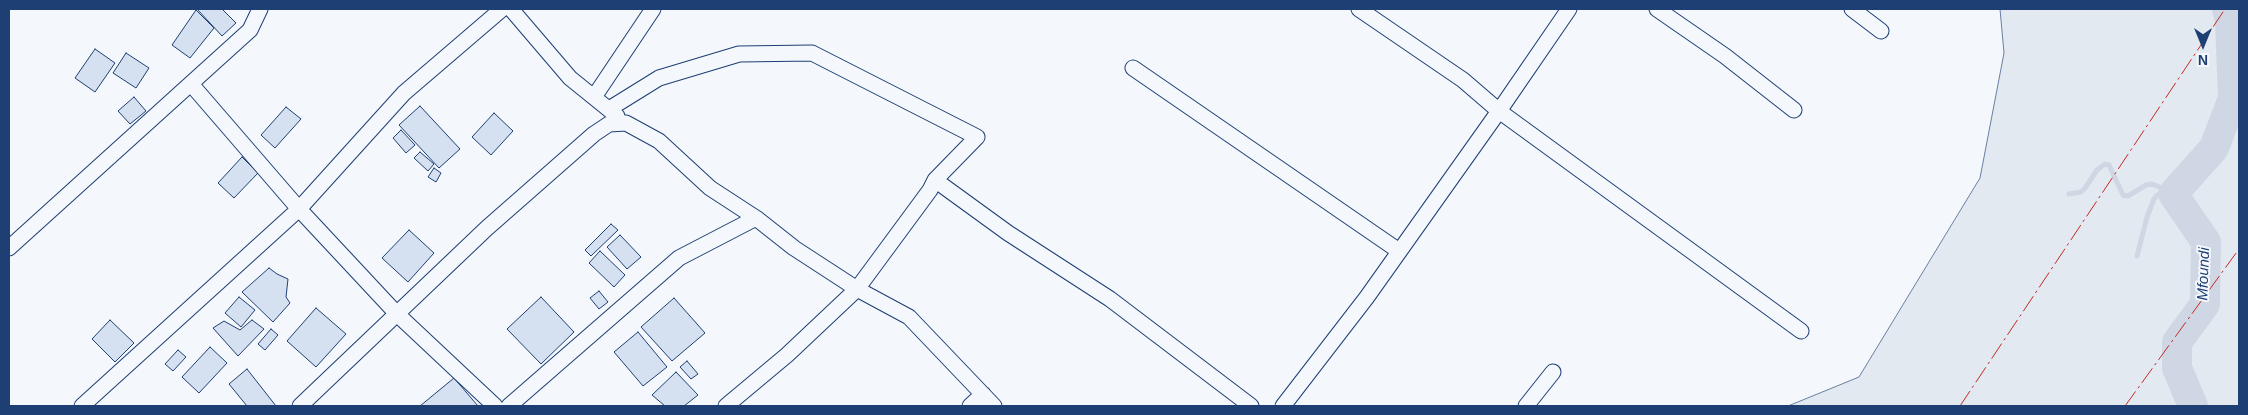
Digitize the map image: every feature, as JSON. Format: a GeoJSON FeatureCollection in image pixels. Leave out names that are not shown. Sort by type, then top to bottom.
{"type":"FeatureCollection","features":[{"type":"Feature","properties":{"kind":"street"},"geometry":{"type":"LineString","coordinates":[[9,248],[250,30],[260,9]]}},
{"type":"Feature","properties":{"kind":"street"},"geometry":{"type":"LineString","coordinates":[[82,406],[298,209],[404,93],[502,9]]}},
{"type":"Feature","properties":{"kind":"street"},"geometry":{"type":"LineString","coordinates":[[511,9],[570,78],[626,123],[659,141],[710,188],[756,218],[794,248],[857,289],[909,317],[994,406]]}},
{"type":"Feature","properties":{"kind":"street"},"geometry":{"type":"LineString","coordinates":[[594,97],[653,9]]}},
{"type":"Feature","properties":{"kind":"street"},"geometry":{"type":"LineString","coordinates":[[1359,9],[1463,80],[1499,111],[1801,331]]}},
{"type":"Feature","properties":{"kind":"street"},"geometry":{"type":"LineString","coordinates":[[1283,406],[1367,298],[1569,9]]}},
{"type":"Feature","properties":{"kind":"street"},"geometry":{"type":"LineString","coordinates":[[1657,9],[1725,56],[1794,110]]}},
{"type":"Feature","properties":{"kind":"street"},"geometry":{"type":"LineString","coordinates":[[1852,9],[1881,31]]}},
{"type":"Feature","properties":{"kind":"street"},"geometry":{"type":"LineString","coordinates":[[609,109],[659,78],[739,54],[812,53],[977,137],[935,180],[930,190],[857,289],[787,355],[726,406]]}},
{"type":"Feature","properties":{"kind":"street"},"geometry":{"type":"LineString","coordinates":[[1133,68],[1399,251]]}},
{"type":"Feature","properties":{"kind":"street"},"geometry":{"type":"LineString","coordinates":[[191,84],[298,209],[397,314],[495,406]]}},
{"type":"Feature","properties":{"kind":"street"},"geometry":{"type":"LineString","coordinates":[[300,406],[487,228],[594,134],[609,124],[626,123]]}},
{"type":"Feature","properties":{"kind":"street"},"geometry":{"type":"LineString","coordinates":[[935,180],[1008,233],[1110,299],[1251,406]]}},
{"type":"Feature","properties":{"kind":"street"},"geometry":{"type":"LineString","coordinates":[[509,406],[679,258],[756,218]]}},
{"type":"Feature","properties":{"kind":"street"},"geometry":{"type":"LineString","coordinates":[[1526,406],[1553,372]]}},
{"type":"Feature","properties":{"kind":"street"},"geometry":{"type":"LineString","coordinates":[[970,406],[983,394]]}},
{"type":"Feature","properties":{"kind":"shaded area"},"geometry":{"type":"Polygon","coordinates":[[[2000,9],[2239,9],[2239,406],[1788,406],[1859,377],[1980,178],[2004,53],[2000,9]]]}},
{"type":"Feature","properties":{"kind":"building"},"geometry":{"type":"Polygon","coordinates":[[[197,9],[222,9],[236,23],[222,36],[197,9]]]}},
{"type":"Feature","properties":{"kind":"building"},"geometry":{"type":"Polygon","coordinates":[[[196,10],[214,28],[190,58],[172,45],[196,10]]]}},
{"type":"Feature","properties":{"kind":"building"},"geometry":{"type":"Polygon","coordinates":[[[95,49],[115,63],[95,92],[75,78],[95,49]]]}},
{"type":"Feature","properties":{"kind":"building"},"geometry":{"type":"Polygon","coordinates":[[[126,53],[149,68],[136,88],[113,73],[126,53]]]}},
{"type":"Feature","properties":{"kind":"building"},"geometry":{"type":"Polygon","coordinates":[[[134,97],[146,111],[130,124],[118,111],[134,97]]]}},
{"type":"Feature","properties":{"kind":"building"},"geometry":{"type":"Polygon","coordinates":[[[420,106],[460,149],[439,168],[399,125],[420,106]]]}},
{"type":"Feature","properties":{"kind":"building"},"geometry":{"type":"Polygon","coordinates":[[[286,107],[301,119],[275,148],[261,135],[286,107]]]}},
{"type":"Feature","properties":{"kind":"building"},"geometry":{"type":"Polygon","coordinates":[[[494,113],[513,131],[491,155],[472,137],[494,113]]]}},
{"type":"Feature","properties":{"kind":"building"},"geometry":{"type":"Polygon","coordinates":[[[401,130],[415,145],[406,153],[393,138],[401,130]]]}},
{"type":"Feature","properties":{"kind":"building"},"geometry":{"type":"Polygon","coordinates":[[[420,152],[434,164],[428,171],[414,158],[420,152]]]}},
{"type":"Feature","properties":{"kind":"building"},"geometry":{"type":"Polygon","coordinates":[[[242,157],[258,173],[234,198],[218,183],[242,157]]]}},
{"type":"Feature","properties":{"kind":"building"},"geometry":{"type":"Polygon","coordinates":[[[434,168],[441,173],[436,182],[428,177],[434,168]]]}},
{"type":"Feature","properties":{"kind":"building"},"geometry":{"type":"Polygon","coordinates":[[[611,224],[618,230],[591,256],[585,250],[611,224]]]}},
{"type":"Feature","properties":{"kind":"building"},"geometry":{"type":"Polygon","coordinates":[[[409,230],[434,253],[408,282],[382,258],[409,230]]]}},
{"type":"Feature","properties":{"kind":"building"},"geometry":{"type":"Polygon","coordinates":[[[620,235],[641,257],[627,269],[607,247],[620,235]]]}},
{"type":"Feature","properties":{"kind":"building"},"geometry":{"type":"Polygon","coordinates":[[[600,251],[625,275],[614,287],[589,263],[600,251]]]}},
{"type":"Feature","properties":{"kind":"building"},"geometry":{"type":"Polygon","coordinates":[[[269,268],[288,279],[286,297],[290,303],[273,322],[242,292],[269,268]]]}},
{"type":"Feature","properties":{"kind":"building"},"geometry":{"type":"Polygon","coordinates":[[[599,291],[608,302],[599,309],[590,298],[599,291]]]}},
{"type":"Feature","properties":{"kind":"building"},"geometry":{"type":"Polygon","coordinates":[[[239,297],[255,310],[241,327],[225,313],[239,297]]]}},
{"type":"Feature","properties":{"kind":"building"},"geometry":{"type":"Polygon","coordinates":[[[541,297],[574,332],[541,364],[507,329],[541,297]]]}},
{"type":"Feature","properties":{"kind":"building"},"geometry":{"type":"Polygon","coordinates":[[[674,298],[705,333],[672,361],[641,327],[674,298]]]}},
{"type":"Feature","properties":{"kind":"building"},"geometry":{"type":"Polygon","coordinates":[[[316,308],[346,334],[316,367],[287,341],[316,308]]]}},
{"type":"Feature","properties":{"kind":"building"},"geometry":{"type":"Polygon","coordinates":[[[110,320],[134,343],[115,362],[92,339],[110,320]]]}},
{"type":"Feature","properties":{"kind":"building"},"geometry":{"type":"Polygon","coordinates":[[[252,320],[264,329],[238,356],[213,328],[224,321],[240,330],[252,320]]]}},
{"type":"Feature","properties":{"kind":"building"},"geometry":{"type":"Polygon","coordinates":[[[271,329],[278,335],[265,350],[258,344],[271,329]]]}},
{"type":"Feature","properties":{"kind":"building"},"geometry":{"type":"Polygon","coordinates":[[[638,332],[667,367],[643,386],[614,352],[638,332]]]}},
{"type":"Feature","properties":{"kind":"building"},"geometry":{"type":"Polygon","coordinates":[[[210,347],[227,363],[199,393],[182,377],[210,347]]]}},
{"type":"Feature","properties":{"kind":"building"},"geometry":{"type":"Polygon","coordinates":[[[178,350],[186,357],[173,371],[165,364],[178,350]]]}},
{"type":"Feature","properties":{"kind":"building"},"geometry":{"type":"Polygon","coordinates":[[[687,361],[698,374],[691,379],[680,367],[687,361]]]}},
{"type":"Feature","properties":{"kind":"building"},"geometry":{"type":"Polygon","coordinates":[[[247,369],[276,406],[247,406],[229,384],[247,369]]]}},
{"type":"Feature","properties":{"kind":"building"},"geometry":{"type":"Polygon","coordinates":[[[676,372],[698,395],[684,406],[665,406],[652,395],[676,372]]]}},
{"type":"Feature","properties":{"kind":"building"},"geometry":{"type":"Polygon","coordinates":[[[454,378],[478,406],[420,406],[454,378]]]}},
{"type":"Feature","properties":{"kind":"waterway","name":"Mfoundi"},"geometry":{"type":"LineString","coordinates":[[2193,406],[2177,368],[2177,342],[2205,304],[2206,242],[2173,194],[2214,148],[2233,98],[2230,21],[2227,9]]}},
{"type":"Feature","properties":{"kind":"waterway"},"geometry":{"type":"LineString","coordinates":[[2069,194],[2081,192],[2097,170],[2105,164],[2109,165],[2123,195],[2128,196],[2146,185],[2152,184],[2169,191],[2157,195],[2154,199],[2147,217],[2137,256]]}},
{"type":"Feature","properties":{"kind":"power"},"geometry":{"type":"LineString","coordinates":[[1960,406],[2225,9]]}},
{"type":"Feature","properties":{"kind":"power"},"geometry":{"type":"LineString","coordinates":[[2125,406],[2239,249]]}}]}
